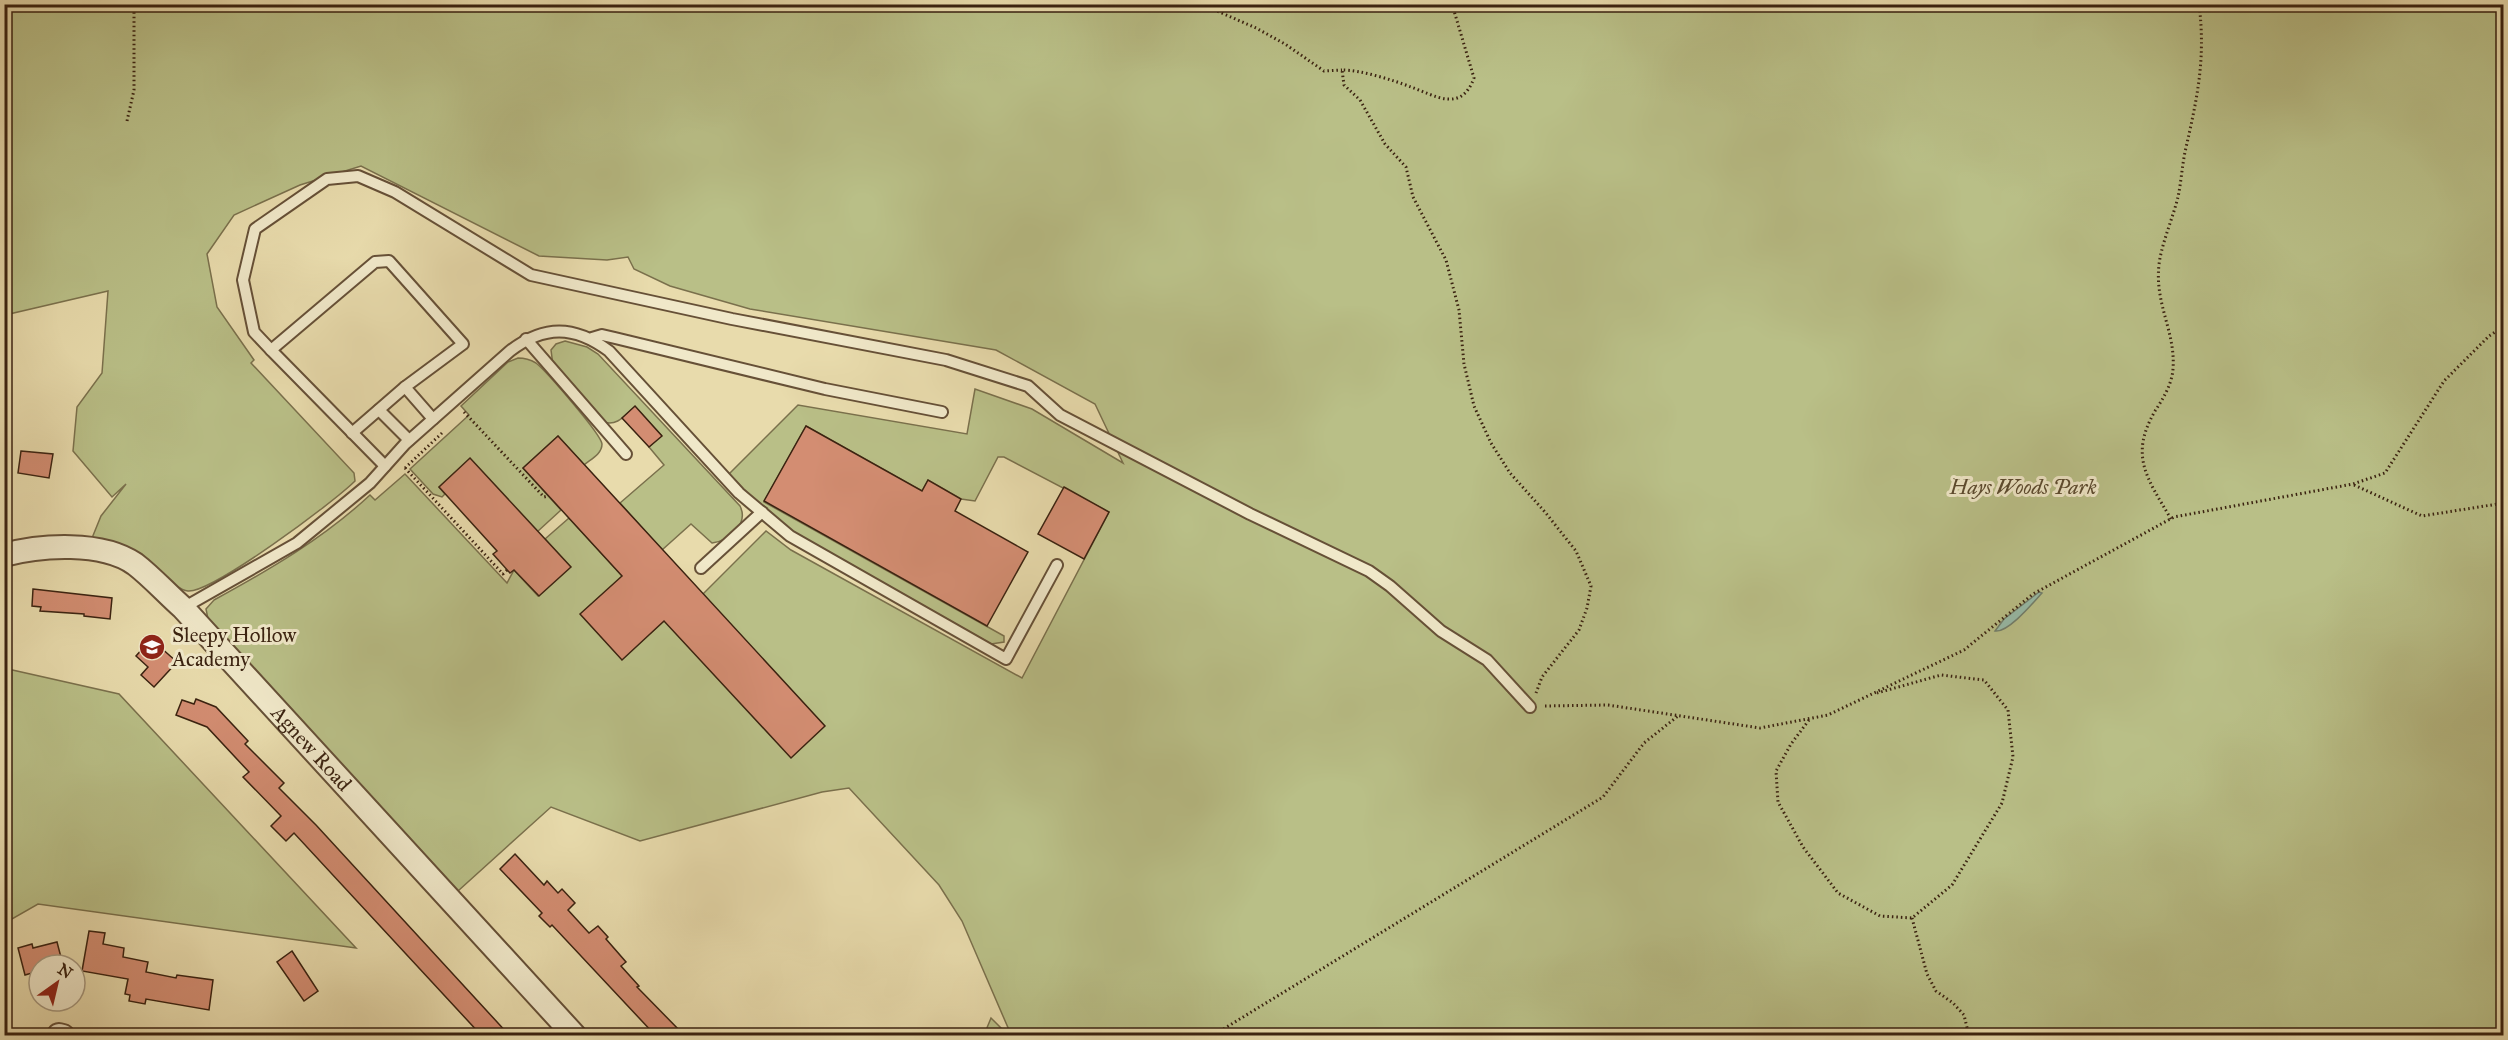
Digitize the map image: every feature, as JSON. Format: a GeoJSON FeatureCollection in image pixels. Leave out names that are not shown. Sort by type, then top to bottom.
{"type":"FeatureCollection","features":[{"type":"Feature","properties":{"kind":"street","name":"Agnew Road"},"geometry":{"type":"LineString","coordinates":[[4,555],[29,548],[99,548],[133,563],[183,608],[574,1035]]}},
{"type":"Feature","properties":{"kind":"lane"},"geometry":{"type":"LineString","coordinates":[[385,466],[254,332],[243,280],[255,229],[327,179],[358,176],[395,192],[531,275],[732,319],[946,360],[1028,386],[1060,416],[1250,514],[1369,571],[1390,586],[1441,631],[1487,660],[1530,707]]}},
{"type":"Feature","properties":{"kind":"lane"},"geometry":{"type":"LineString","coordinates":[[271,350],[375,262],[389,261],[462,344],[405,387],[352,434]]}},
{"type":"Feature","properties":{"kind":"lane"},"geometry":{"type":"LineString","coordinates":[[183,608],[297,543],[370,483],[409,440],[526,339],[548,332],[572,332],[591,338],[609,351],[740,493],[790,536],[1005,659],[1057,566]]}},
{"type":"Feature","properties":{"kind":"lane"},"geometry":{"type":"LineString","coordinates":[[591,338],[602,335],[825,389],[942,412]]}},
{"type":"Feature","properties":{"kind":"lane"},"geometry":{"type":"LineString","coordinates":[[526,339],[627,454]]}},
{"type":"Feature","properties":{"kind":"lane"},"geometry":{"type":"LineString","coordinates":[[405,387],[433,419]]}},
{"type":"Feature","properties":{"kind":"lane"},"geometry":{"type":"LineString","coordinates":[[379,410],[409,440]]}},
{"type":"Feature","properties":{"kind":"lane"},"geometry":{"type":"LineString","coordinates":[[701,568],[762,512]]}},
{"type":"Feature","properties":{"kind":"path"},"geometry":{"type":"LineString","coordinates":[[127,122],[134,90],[134,4]]}},
{"type":"Feature","properties":{"kind":"path"},"geometry":{"type":"LineString","coordinates":[[1201,4],[1256,28],[1285,44],[1324,71],[1353,70],[1409,86],[1437,99],[1462,96],[1470,89],[1474,78],[1452,4]]}},
{"type":"Feature","properties":{"kind":"path"},"geometry":{"type":"LineString","coordinates":[[2171,519],[2144,467],[2141,446],[2146,427],[2164,397],[2173,373],[2173,348],[2159,301],[2158,280],[2160,258],[2178,194],[2199,91],[2203,33],[2199,4]]}},
{"type":"Feature","properties":{"kind":"path"},"geometry":{"type":"LineString","coordinates":[[1342,70],[1344,85],[1360,100],[1385,144],[1406,167],[1413,197],[1446,260],[1460,310],[1464,364],[1474,406],[1491,443],[1510,473],[1576,551],[1591,586],[1587,608],[1579,630],[1542,677],[1530,707],[1608,705],[1760,728],[1828,715],[1964,650],[2033,594],[2171,519],[2352,484],[2385,473],[2444,381],[2489,336],[2504,326]]}},
{"type":"Feature","properties":{"kind":"path"},"geometry":{"type":"LineString","coordinates":[[456,419],[465,411],[544,497],[548,496]]}},
{"type":"Feature","properties":{"kind":"path"},"geometry":{"type":"LineString","coordinates":[[397,475],[448,427]]}},
{"type":"Feature","properties":{"kind":"path"},"geometry":{"type":"LineString","coordinates":[[396,454],[405,468],[502,573],[507,570]]}},
{"type":"Feature","properties":{"kind":"path"},"geometry":{"type":"LineString","coordinates":[[2352,484],[2422,516],[2504,503]]}},
{"type":"Feature","properties":{"kind":"path"},"geometry":{"type":"LineString","coordinates":[[1810,718],[1791,744],[1776,771],[1778,802],[1803,847],[1838,893],[1880,916],[1912,918],[1952,885],[2002,803],[2013,757],[2008,710],[1984,680],[1941,675],[1868,696]]}},
{"type":"Feature","properties":{"kind":"path"},"geometry":{"type":"LineString","coordinates":[[1212,1035],[1603,797],[1644,743],[1678,716]]}},
{"type":"Feature","properties":{"kind":"path"},"geometry":{"type":"LineString","coordinates":[[1912,918],[1927,974],[1936,991],[1953,1003],[1964,1015],[1969,1035]]}},
{"type":"Feature","properties":{"kind":"path"},"geometry":{"type":"LineString","coordinates":[[995,1035],[996,1028]]}},
{"type":"Feature","properties":{"kind":"green space","name":"Hays Woods Park"},"geometry":{"type":"Polygon","coordinates":[[[4,5],[2503,5],[2503,1035],[1009,1035],[1009,1030],[962,921],[939,885],[849,788],[822,792],[640,841],[551,807],[458,891],[208,619],[206,609],[214,600],[295,552],[334,525],[370,495],[375,500],[405,474],[507,583],[514,570],[538,596],[570,567],[545,539],[569,518],[626,580],[622,659],[664,621],[703,594],[766,531],[791,550],[1022,678],[1109,512],[1004,457],[998,457],[975,501],[961,499],[928,480],[922,491],[806,426],[764,502],[1004,636],[1004,642],[991,644],[792,531],[762,508],[729,474],[798,405],[967,434],[975,389],[1032,409],[1123,463],[1095,404],[996,350],[750,309],[670,286],[634,269],[628,257],[607,260],[539,256],[361,166],[300,185],[234,215],[207,254],[217,307],[254,360],[251,363],[354,473],[355,481],[299,526],[246,563],[201,588],[184,590],[147,563],[92,538],[101,516],[126,484],[112,497],[73,451],[77,407],[102,373],[108,291],[5,315],[4,5]]]}},
{"type":"Feature","properties":{"kind":"green space"},"geometry":{"type":"Polygon","coordinates":[[[565,341],[587,347],[598,354],[740,506],[742,519],[731,535],[712,543],[691,524],[662,550],[620,503],[664,465],[649,447],[661,435],[635,407],[613,423],[604,422],[553,365],[551,350],[556,344],[565,341]]]}},
{"type":"Feature","properties":{"kind":"green space"},"geometry":{"type":"Polygon","coordinates":[[[518,358],[532,361],[542,368],[583,416],[602,444],[598,453],[584,465],[558,436],[523,468],[561,510],[537,532],[470,459],[439,487],[445,494],[442,497],[433,494],[410,469],[469,415],[461,406],[508,362],[518,358]]]}},
{"type":"Feature","properties":{"kind":"green space"},"geometry":{"type":"Polygon","coordinates":[[[4,670],[119,694],[356,948],[38,904],[5,923],[4,670]]]}},
{"type":"Feature","properties":{"kind":"green space"},"geometry":{"type":"Polygon","coordinates":[[[991,1018],[1008,1035],[984,1035],[991,1018]]]}},
{"type":"Feature","properties":{"kind":"shaded area"},"geometry":{"type":"Polygon","coordinates":[[[2039,592],[2042,593],[2020,616],[2007,627],[1995,631],[2004,619],[2039,592]]]}},
{"type":"Feature","properties":{"kind":"building"},"geometry":{"type":"Polygon","coordinates":[[[635,406],[662,436],[649,447],[622,418],[635,406]]]}},
{"type":"Feature","properties":{"kind":"building"},"geometry":{"type":"Polygon","coordinates":[[[806,426],[922,491],[928,480],[961,499],[955,511],[1028,552],[987,626],[764,501],[806,426]]]}},
{"type":"Feature","properties":{"kind":"building"},"geometry":{"type":"Polygon","coordinates":[[[558,436],[825,726],[791,758],[664,621],[622,660],[580,614],[622,576],[523,468],[558,436]]]}},
{"type":"Feature","properties":{"kind":"building"},"geometry":{"type":"Polygon","coordinates":[[[21,451],[53,454],[49,478],[18,473],[21,451]]]}},
{"type":"Feature","properties":{"kind":"building"},"geometry":{"type":"Polygon","coordinates":[[[470,458],[571,567],[539,596],[514,570],[510,573],[493,554],[497,551],[439,487],[470,458]]]}},
{"type":"Feature","properties":{"kind":"building"},"geometry":{"type":"Polygon","coordinates":[[[1064,487],[1109,512],[1084,559],[1038,534],[1064,487]]]}},
{"type":"Feature","properties":{"kind":"building"},"geometry":{"type":"Polygon","coordinates":[[[33,589],[112,598],[110,619],[84,616],[84,614],[40,611],[41,607],[32,606],[33,589]]]}},
{"type":"Feature","properties":{"kind":"building"},"geometry":{"type":"Polygon","coordinates":[[[151,639],[177,662],[154,687],[141,675],[148,667],[136,656],[151,639]]]}},
{"type":"Feature","properties":{"kind":"building"},"geometry":{"type":"Polygon","coordinates":[[[196,699],[216,707],[248,741],[245,744],[284,783],[279,788],[316,825],[509,1035],[481,1035],[294,833],[286,841],[271,826],[281,816],[243,777],[249,772],[207,727],[176,715],[182,700],[194,704],[196,699]]]}},
{"type":"Feature","properties":{"kind":"building"},"geometry":{"type":"Polygon","coordinates":[[[515,854],[544,885],[547,881],[558,893],[562,889],[575,903],[568,910],[589,933],[598,926],[626,962],[621,966],[639,986],[637,987],[684,1035],[655,1035],[552,925],[550,927],[539,916],[542,913],[500,869],[515,854]]]}},
{"type":"Feature","properties":{"kind":"building"},"geometry":{"type":"Polygon","coordinates":[[[89,931],[105,933],[103,944],[124,948],[123,957],[148,962],[146,972],[176,978],[177,975],[213,980],[209,1010],[146,999],[145,1004],[129,1001],[130,995],[125,994],[128,979],[87,972],[87,953],[85,953],[89,931]]]}},
{"type":"Feature","properties":{"kind":"building"},"geometry":{"type":"Polygon","coordinates":[[[57,942],[60,953],[27,953],[27,974],[25,975],[18,948],[32,944],[33,948],[57,942]]]}},
{"type":"Feature","properties":{"kind":"building"},"geometry":{"type":"Polygon","coordinates":[[[292,951],[318,991],[304,1001],[277,962],[292,951]]]}},
{"type":"Feature","properties":{"kind":"place","name":"Sleepy Hollow Academy"},"geometry":{"type":"Point","coordinates":[152,647]}}]}
